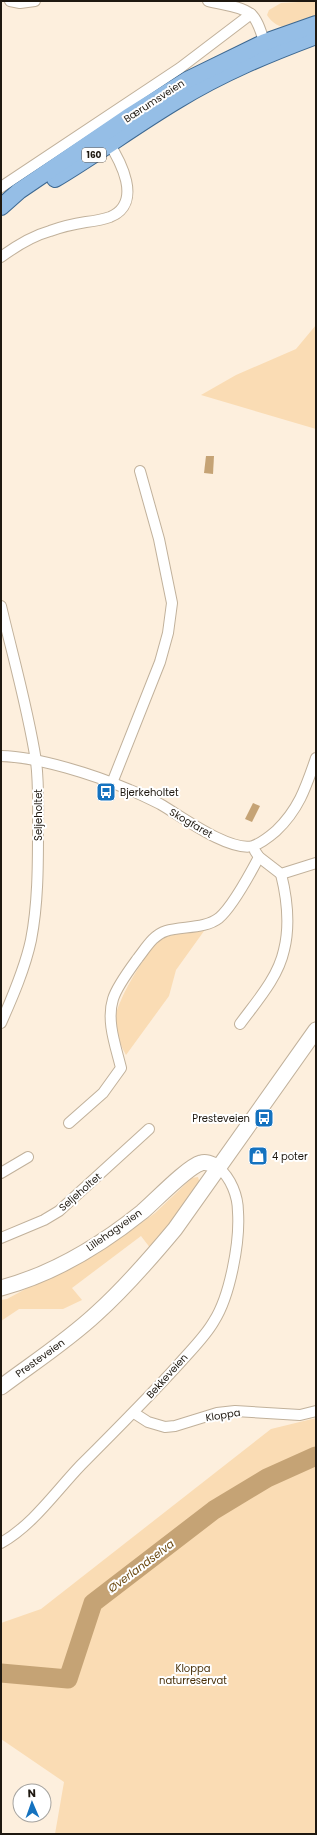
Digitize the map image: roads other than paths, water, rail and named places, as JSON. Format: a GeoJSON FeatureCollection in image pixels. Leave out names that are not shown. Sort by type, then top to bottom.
{"type":"FeatureCollection","features":[{"type":"Feature","properties":{"kind":"main road","name":"Bærumsveien"},"geometry":{"type":"LineString","coordinates":[[3,205],[19,191],[107,140],[128,117],[187,80],[267,48],[316,24]]}},
{"type":"Feature","properties":{"kind":"main road","name":"Bærumsveien"},"geometry":{"type":"LineString","coordinates":[[267,48],[316,36]]}},
{"type":"Feature","properties":{"kind":"main road","name":"Presteveien"},"geometry":{"type":"LineString","coordinates":[[1,1387],[59,1345],[112,1299],[175,1229],[316,1030]]}},
{"type":"Feature","properties":{"kind":"main road","name":"Lillehagveien"},"geometry":{"type":"LineString","coordinates":[[1,1288],[39,1275],[70,1260],[104,1239],[143,1211],[195,1166],[206,1163],[218,1167]]}},
{"type":"Feature","properties":{"kind":"street"},"geometry":{"type":"LineString","coordinates":[[10,1],[20,3],[35,1]]}},
{"type":"Feature","properties":{"kind":"street"},"geometry":{"type":"LineString","coordinates":[[208,1],[233,7],[251,14],[258,24],[267,48]]}},
{"type":"Feature","properties":{"kind":"street","name":"Bærumsveien"},"geometry":{"type":"LineString","coordinates":[[1,187],[180,68],[251,14]]}},
{"type":"Feature","properties":{"kind":"street"},"geometry":{"type":"LineString","coordinates":[[1,257],[21,243],[48,231],[67,225],[100,220],[117,213],[126,201],[127,185],[118,158],[107,140]]}},
{"type":"Feature","properties":{"kind":"street"},"geometry":{"type":"LineString","coordinates":[[112,783],[160,662],[168,633],[172,603],[160,539],[140,471]]}},
{"type":"Feature","properties":{"kind":"street","name":"Seljeholtet"},"geometry":{"type":"LineString","coordinates":[[1,606],[36,760],[39,792],[35,910],[31,940],[22,972],[1,1023]]}},
{"type":"Feature","properties":{"kind":"street","name":"Skogfaret"},"geometry":{"type":"LineString","coordinates":[[1,756],[14,756],[36,760],[112,783],[160,804],[213,836],[240,846],[251,846]]}},
{"type":"Feature","properties":{"kind":"street"},"geometry":{"type":"LineString","coordinates":[[240,1024],[267,988],[284,951],[286,893],[281,874],[259,857],[251,846],[261,843],[271,836],[286,822],[296,809],[316,758]]}},
{"type":"Feature","properties":{"kind":"street"},"geometry":{"type":"LineString","coordinates":[[69,1123],[103,1093],[120,1068],[111,1022],[113,999],[128,973],[150,942],[157,935],[166,931],[189,928],[218,918],[226,910],[259,857]]}},
{"type":"Feature","properties":{"kind":"street"},"geometry":{"type":"LineString","coordinates":[[281,874],[316,863]]}},
{"type":"Feature","properties":{"kind":"street","name":"Seljeholtet"},"geometry":{"type":"LineString","coordinates":[[1,1238],[44,1220],[58,1211],[149,1129]]}},
{"type":"Feature","properties":{"kind":"street"},"geometry":{"type":"LineString","coordinates":[[1,1173],[28,1157]]}},
{"type":"Feature","properties":{"kind":"street","name":"Bekkeveien"},"geometry":{"type":"LineString","coordinates":[[1,1543],[26,1524],[134,1413],[205,1335],[215,1320],[224,1300],[237,1239],[238,1212],[235,1193],[227,1174],[218,1167]]}},
{"type":"Feature","properties":{"kind":"street","name":"Kloppa"},"geometry":{"type":"LineString","coordinates":[[134,1413],[148,1422],[165,1427],[175,1426],[217,1414],[235,1411],[300,1415],[316,1410]]}},
{"type":"Feature","properties":{"kind":"waterway","name":"Øverlandselva"},"geometry":{"type":"LineString","coordinates":[[1,1673],[68,1679],[93,1603],[214,1510],[267,1478],[316,1456]]}},
{"type":"Feature","properties":{"kind":"place","name":"Bjerkeholtet"},"geometry":{"type":"Point","coordinates":[106,792]}},
{"type":"Feature","properties":{"kind":"place","name":"Presteveien"},"geometry":{"type":"Point","coordinates":[264,1118]}},
{"type":"Feature","properties":{"kind":"place","name":"4 poter"},"geometry":{"type":"Point","coordinates":[258,1156]}},
{"type":"Feature","properties":{"kind":"park label","name":"Kloppa naturreservat"},"geometry":{"type":"Point","coordinates":[193,1674]}}]}
